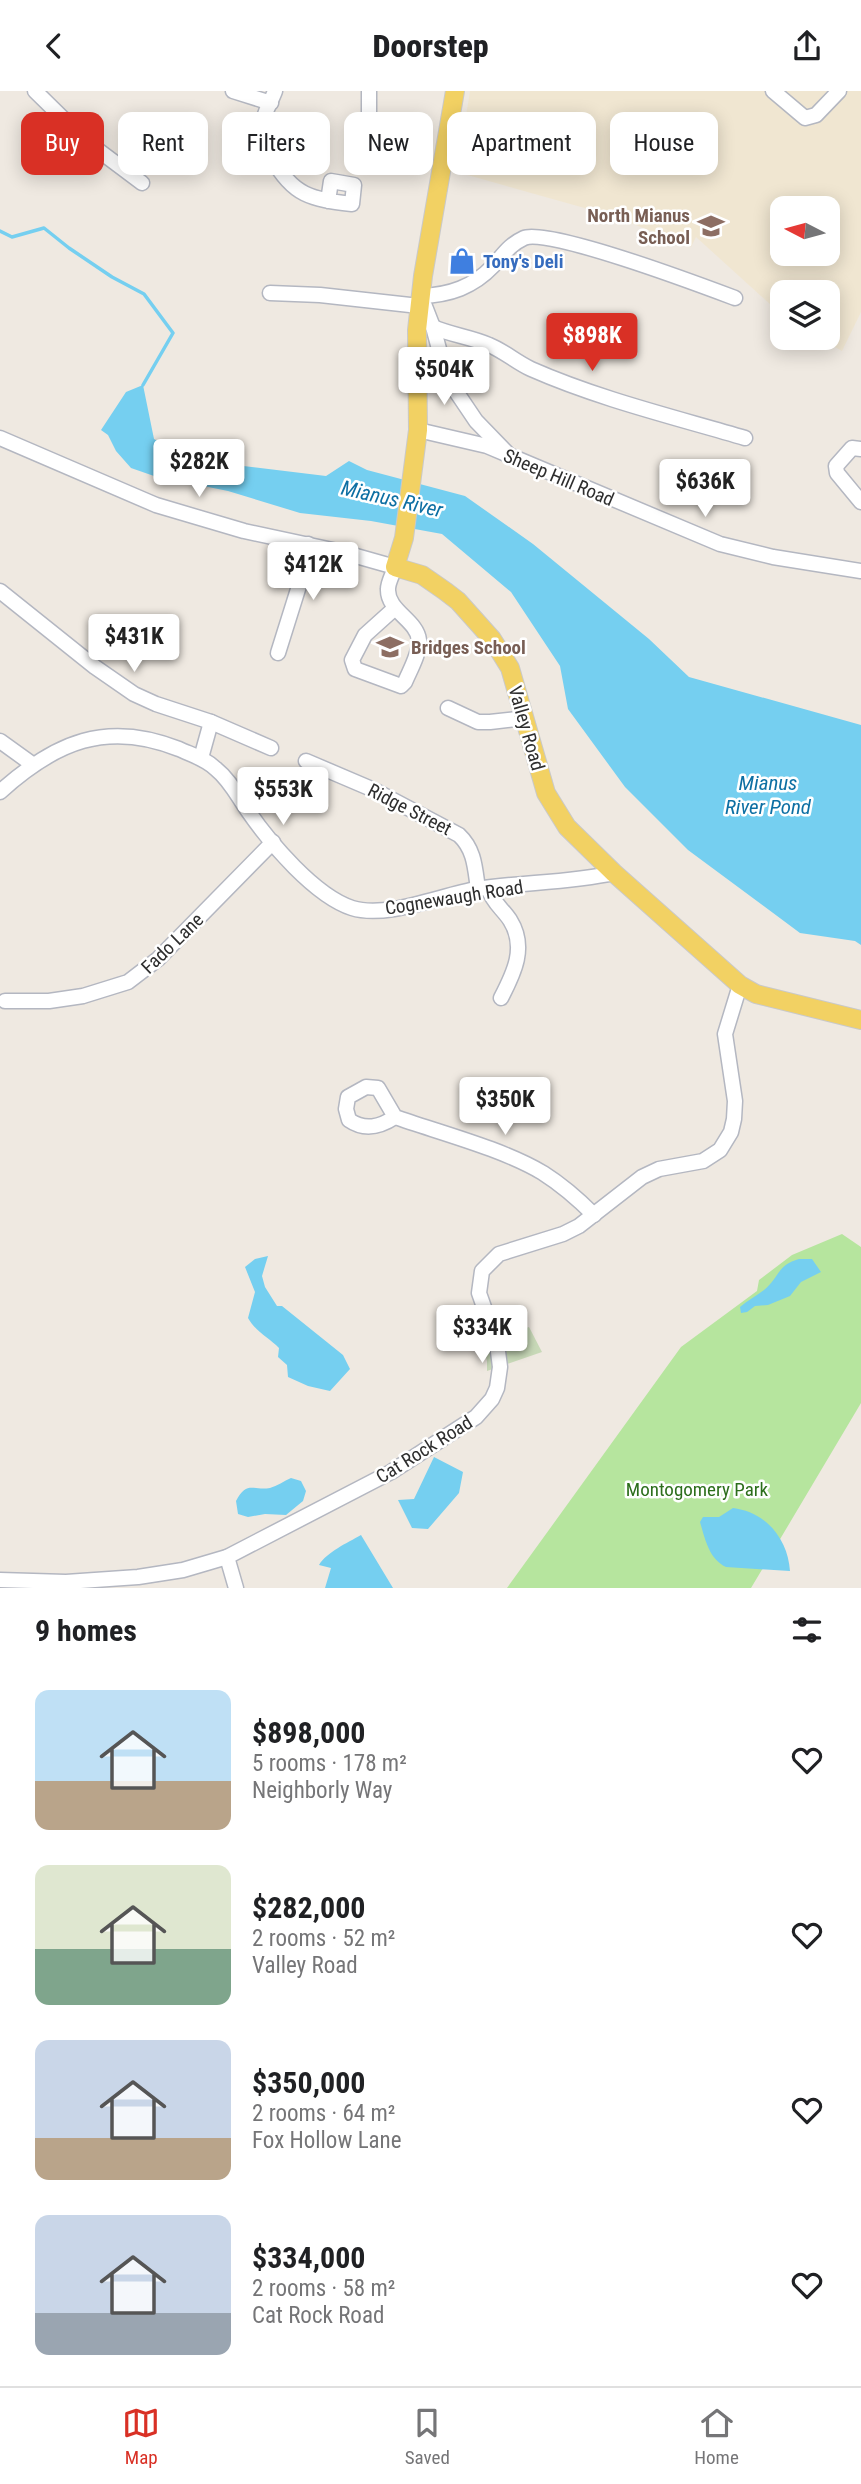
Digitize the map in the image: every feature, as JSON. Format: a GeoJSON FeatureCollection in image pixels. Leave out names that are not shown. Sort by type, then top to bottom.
{"type":"FeatureCollection","features":[{"type":"Feature","properties":{"kind":"main road"},"geometry":{"type":"LineString","coordinates":[[395,567],[404,538],[418,430],[416,356],[420,301],[455,91]]}},
{"type":"Feature","properties":{"kind":"main road","name":"Valley Road"},"geometry":{"type":"LineString","coordinates":[[395,567],[422,575],[458,601],[492,639],[510,668],[546,793],[558,815],[614,873],[740,985],[756,994],[861,1020]]}},
{"type":"Feature","properties":{"kind":"street"},"geometry":{"type":"LineString","coordinates":[[35,91],[86,141],[142,183]]}},
{"type":"Feature","properties":{"kind":"street"},"geometry":{"type":"LineString","coordinates":[[233,91],[273,97],[262,126],[265,146],[282,177],[300,193],[328,201]]}},
{"type":"Feature","properties":{"kind":"street"},"geometry":{"type":"LineString","coordinates":[[369,91],[369,112]]}},
{"type":"Feature","properties":{"kind":"street"},"geometry":{"type":"LineString","coordinates":[[773,91],[805,118],[816,115],[838,91]]}},
{"type":"Feature","properties":{"kind":"street"},"geometry":{"type":"LineString","coordinates":[[270,293],[420,301],[445,295],[474,283],[494,265],[508,246],[528,236],[565,241],[631,261],[734,298]]}},
{"type":"Feature","properties":{"kind":"street"},"geometry":{"type":"LineString","coordinates":[[420,301],[433,327],[447,378],[476,421],[510,456]]}},
{"type":"Feature","properties":{"kind":"street"},"geometry":{"type":"LineString","coordinates":[[433,327],[448,334],[475,339],[529,368],[565,383],[745,438]]}},
{"type":"Feature","properties":{"kind":"street","name":"Sheep Hill Road"},"geometry":{"type":"LineString","coordinates":[[418,430],[486,446],[720,544],[773,557],[861,571]]}},
{"type":"Feature","properties":{"kind":"street","name":"Valley Road"},"geometry":{"type":"LineString","coordinates":[[0,438],[156,505],[244,531],[308,544],[395,567]]}},
{"type":"Feature","properties":{"kind":"street"},"geometry":{"type":"LineString","coordinates":[[861,449],[852,449],[836,466],[837,474],[861,502]]}},
{"type":"Feature","properties":{"kind":"street"},"geometry":{"type":"LineString","coordinates":[[278,653],[304,571],[308,544]]}},
{"type":"Feature","properties":{"kind":"street"},"geometry":{"type":"LineString","coordinates":[[395,567],[388,588],[395,608],[417,632],[419,640],[419,647],[401,686],[355,669],[352,660],[365,635],[395,608]]}},
{"type":"Feature","properties":{"kind":"street"},"geometry":{"type":"LineString","coordinates":[[0,591],[116,683],[156,704],[211,722],[271,748]]}},
{"type":"Feature","properties":{"kind":"street"},"geometry":{"type":"LineString","coordinates":[[448,708],[478,722],[525,718]]}},
{"type":"Feature","properties":{"kind":"street"},"geometry":{"type":"LineString","coordinates":[[201,758],[211,722]]}},
{"type":"Feature","properties":{"kind":"street","name":"Cognewaugh Road"},"geometry":{"type":"LineString","coordinates":[[0,792],[46,755],[69,745],[108,735],[150,739],[201,758],[216,768],[250,814],[309,882],[331,898],[352,908],[367,911],[397,908],[483,889],[614,873]]}},
{"type":"Feature","properties":{"kind":"street"},"geometry":{"type":"LineString","coordinates":[[0,741],[33,764]]}},
{"type":"Feature","properties":{"kind":"street","name":"Ridge Street"},"geometry":{"type":"LineString","coordinates":[[306,761],[374,790],[460,835],[472,854],[483,889]]}},
{"type":"Feature","properties":{"kind":"street","name":"Fado Lane"},"geometry":{"type":"LineString","coordinates":[[2,1001],[49,1001],[83,996],[128,982],[158,959],[273,842]]}},
{"type":"Feature","properties":{"kind":"street"},"geometry":{"type":"LineString","coordinates":[[483,889],[510,921],[519,941],[515,970],[501,998]]}},
{"type":"Feature","properties":{"kind":"street","name":"Cat Rock Road"},"geometry":{"type":"LineString","coordinates":[[0,1580],[66,1582],[145,1576],[183,1570],[227,1557],[391,1472],[477,1417],[492,1399],[497,1388],[500,1367],[497,1344],[479,1293],[482,1271],[499,1254],[563,1234],[594,1215],[642,1177],[659,1170],[703,1161],[720,1150],[734,1119],[735,1101],[725,1034],[740,985]]}},
{"type":"Feature","properties":{"kind":"street"},"geometry":{"type":"LineString","coordinates":[[395,1117],[531,1167],[577,1198],[594,1215]]}},
{"type":"Feature","properties":{"kind":"street"},"geometry":{"type":"LineString","coordinates":[[227,1557],[236,1588]]}},
{"type":"Feature","properties":{"kind":"shaded area","name":"North Mianus School"},"geometry":{"type":"Polygon","coordinates":[[[470,91],[861,91],[861,312],[842,351],[840,280],[770,280],[770,304],[696,237],[691,247],[613,216],[468,175],[596,175],[596,112],[467,112],[470,91]]]}},
{"type":"Feature","properties":{"kind":"green space","name":"Montogomery Park"},"geometry":{"type":"Polygon","coordinates":[[[842,1234],[861,1247],[861,1403],[751,1588],[507,1588],[681,1347],[757,1291],[759,1280],[792,1255],[842,1234]]]}},
{"type":"Feature","properties":{"kind":"green space"},"geometry":{"type":"Polygon","coordinates":[[[529,1327],[542,1352],[487,1371],[482,1344],[529,1327]]]}},
{"type":"Feature","properties":{"kind":"water","name":"Mianus River Pond"},"geometry":{"type":"Polygon","coordinates":[[[143,385],[154,439],[193,460],[326,476],[349,461],[367,470],[465,496],[533,544],[649,639],[689,677],[861,725],[861,945],[855,941],[800,933],[688,850],[625,787],[568,709],[560,666],[511,592],[442,534],[371,521],[300,513],[228,491],[154,476],[131,468],[116,451],[108,435],[101,430],[126,392],[143,385]]]}},
{"type":"Feature","properties":{"kind":"water"},"geometry":{"type":"Polygon","coordinates":[[[268,1256],[262,1276],[265,1287],[277,1306],[282,1306],[343,1355],[350,1369],[330,1391],[308,1386],[288,1377],[287,1365],[278,1357],[279,1348],[258,1331],[248,1318],[255,1292],[245,1267],[255,1259],[268,1256]]]}},
{"type":"Feature","properties":{"kind":"water"},"geometry":{"type":"Polygon","coordinates":[[[799,1259],[812,1259],[821,1272],[801,1282],[790,1296],[741,1313],[740,1307],[764,1290],[782,1268],[799,1259]]]}},
{"type":"Feature","properties":{"kind":"water"},"geometry":{"type":"Polygon","coordinates":[[[434,1457],[463,1472],[459,1493],[428,1529],[412,1528],[398,1500],[414,1499],[434,1457]]]}},
{"type":"Feature","properties":{"kind":"water"},"geometry":{"type":"Polygon","coordinates":[[[291,1478],[301,1481],[306,1491],[303,1501],[286,1515],[265,1514],[248,1517],[238,1514],[236,1501],[247,1488],[270,1488],[291,1478]]]}},
{"type":"Feature","properties":{"kind":"water"},"geometry":{"type":"Polygon","coordinates":[[[733,1508],[756,1515],[773,1529],[785,1548],[790,1571],[726,1567],[715,1559],[708,1548],[700,1522],[703,1517],[719,1517],[733,1508]]]}},
{"type":"Feature","properties":{"kind":"water"},"geometry":{"type":"Polygon","coordinates":[[[361,1535],[393,1588],[325,1588],[331,1568],[319,1565],[332,1552],[361,1535]]]}},
{"type":"Feature","properties":{"kind":"waterway","name":"Mianus River"},"geometry":{"type":"LineString","coordinates":[[0,231],[12,237],[44,228],[112,277],[144,294],[173,333],[143,385]]}},
{"type":"Feature","properties":{"kind":"place","name":"North Mianus School"},"geometry":{"type":"Point","coordinates":[711,226]}},
{"type":"Feature","properties":{"kind":"place","name":"Tony's Deli"},"geometry":{"type":"Point","coordinates":[462,261]}},
{"type":"Feature","properties":{"kind":"place","name":"Bridges School"},"geometry":{"type":"Point","coordinates":[390,647]}}]}
